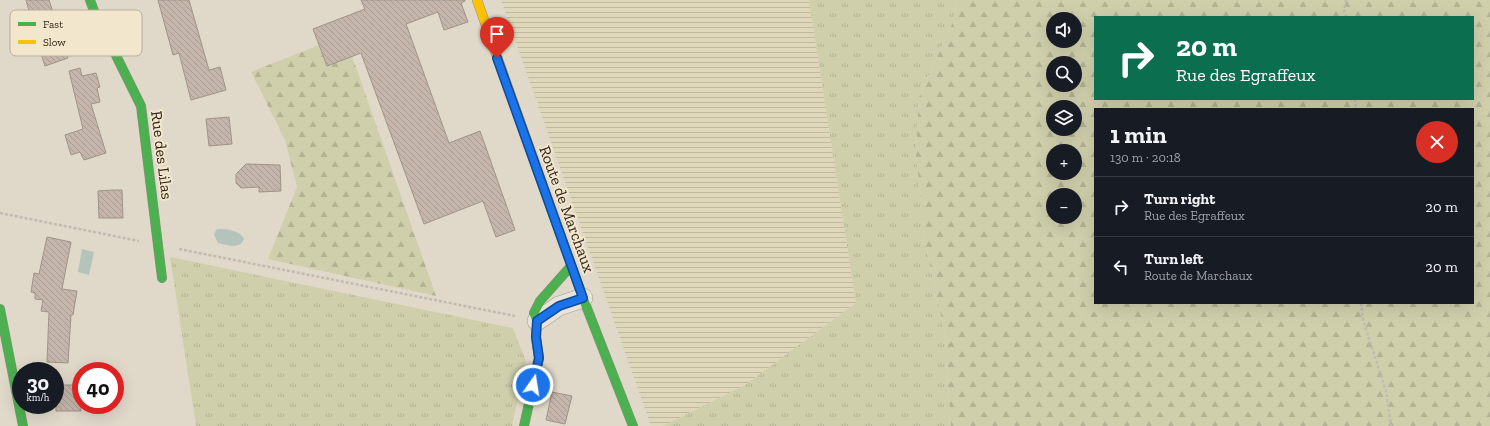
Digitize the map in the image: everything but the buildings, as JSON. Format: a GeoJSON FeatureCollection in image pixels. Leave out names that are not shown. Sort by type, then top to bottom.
{"type":"FeatureCollection","features":[{"type":"Feature","properties":{"kind":"street","name":"Rue des Lilas"},"geometry":{"type":"LineString","coordinates":[[90,0],[94,10]]}},
{"type":"Feature","properties":{"kind":"street","name":"Route de Marchaux"},"geometry":{"type":"LineString","coordinates":[[477,0],[571,266],[633,426]]}},
{"type":"Feature","properties":{"kind":"street","name":"Rue des Lilas"},"geometry":{"type":"LineString","coordinates":[[116,56],[141,106],[162,278]]}},
{"type":"Feature","properties":{"kind":"street"},"geometry":{"type":"LineString","coordinates":[[524,426],[539,358],[536,337],[537,321],[534,313],[540,301],[571,266]]}},
{"type":"Feature","properties":{"kind":"street"},"geometry":{"type":"LineString","coordinates":[[537,321],[559,306],[583,298]]}},
{"type":"Feature","properties":{"kind":"street"},"geometry":{"type":"LineString","coordinates":[[0,310],[23,426]]}},
{"type":"Feature","properties":{"kind":"path"},"geometry":{"type":"LineString","coordinates":[[1346,0],[1344,12],[1346,16]]}},
{"type":"Feature","properties":{"kind":"path"},"geometry":{"type":"LineString","coordinates":[[0,212],[537,321]]}},
{"type":"Feature","properties":{"kind":"path"},"geometry":{"type":"LineString","coordinates":[[1361,304],[1363,320],[1386,391],[1391,426]]}},
{"type":"Feature","properties":{"kind":"shaded area"},"geometry":{"type":"Polygon","coordinates":[[[501,0],[809,0],[856,303],[745,385],[663,426],[651,426],[501,0]]]}},
{"type":"Feature","properties":{"kind":"shaded area"},"geometry":{"type":"Polygon","coordinates":[[[218,229],[236,232],[244,239],[240,245],[236,246],[218,243],[214,235],[218,229]]]}},
{"type":"Feature","properties":{"kind":"shaded area"},"geometry":{"type":"Polygon","coordinates":[[[82,249],[94,252],[89,275],[78,272],[82,249]]]}},
{"type":"Feature","properties":{"kind":"green space"},"geometry":{"type":"Polygon","coordinates":[[[809,0],[957,0],[953,22],[919,97],[916,155],[926,246],[944,329],[951,426],[663,426],[745,385],[856,303],[809,0]]]}},
{"type":"Feature","properties":{"kind":"green space"},"geometry":{"type":"Polygon","coordinates":[[[957,0],[1490,0],[1490,426],[951,426],[944,329],[926,246],[916,155],[919,97],[953,22],[957,0]]]}},
{"type":"Feature","properties":{"kind":"green space"},"geometry":{"type":"Polygon","coordinates":[[[319,45],[327,66],[352,56],[436,296],[268,259],[297,187],[285,140],[251,72],[319,45]]]}},
{"type":"Feature","properties":{"kind":"green space"},"geometry":{"type":"Polygon","coordinates":[[[170,257],[513,328],[526,361],[512,426],[196,426],[170,257]]]}},
{"type":"Feature","properties":{"kind":"traffic: fast"},"geometry":{"type":"LineString","coordinates":[[90,0],[94,10]]}},
{"type":"Feature","properties":{"kind":"traffic: fast"},"geometry":{"type":"LineString","coordinates":[[116,56],[141,106],[162,278]]}},
{"type":"Feature","properties":{"kind":"traffic: fast"},"geometry":{"type":"LineString","coordinates":[[559,231],[583,298],[633,426]]}},
{"type":"Feature","properties":{"kind":"traffic: fast"},"geometry":{"type":"LineString","coordinates":[[524,426],[539,358],[536,337],[537,321],[534,313],[540,301],[571,266]]}},
{"type":"Feature","properties":{"kind":"traffic: fast"},"geometry":{"type":"LineString","coordinates":[[0,309],[23,426]]}},
{"type":"Feature","properties":{"kind":"traffic: slow"},"geometry":{"type":"LineString","coordinates":[[477,0],[559,231]]}},
{"type":"Feature","properties":{"kind":"route"},"geometry":{"type":"LineString","coordinates":[[497,58],[583,298],[559,306],[537,321],[536,337],[539,358],[533,385]]}}]}
